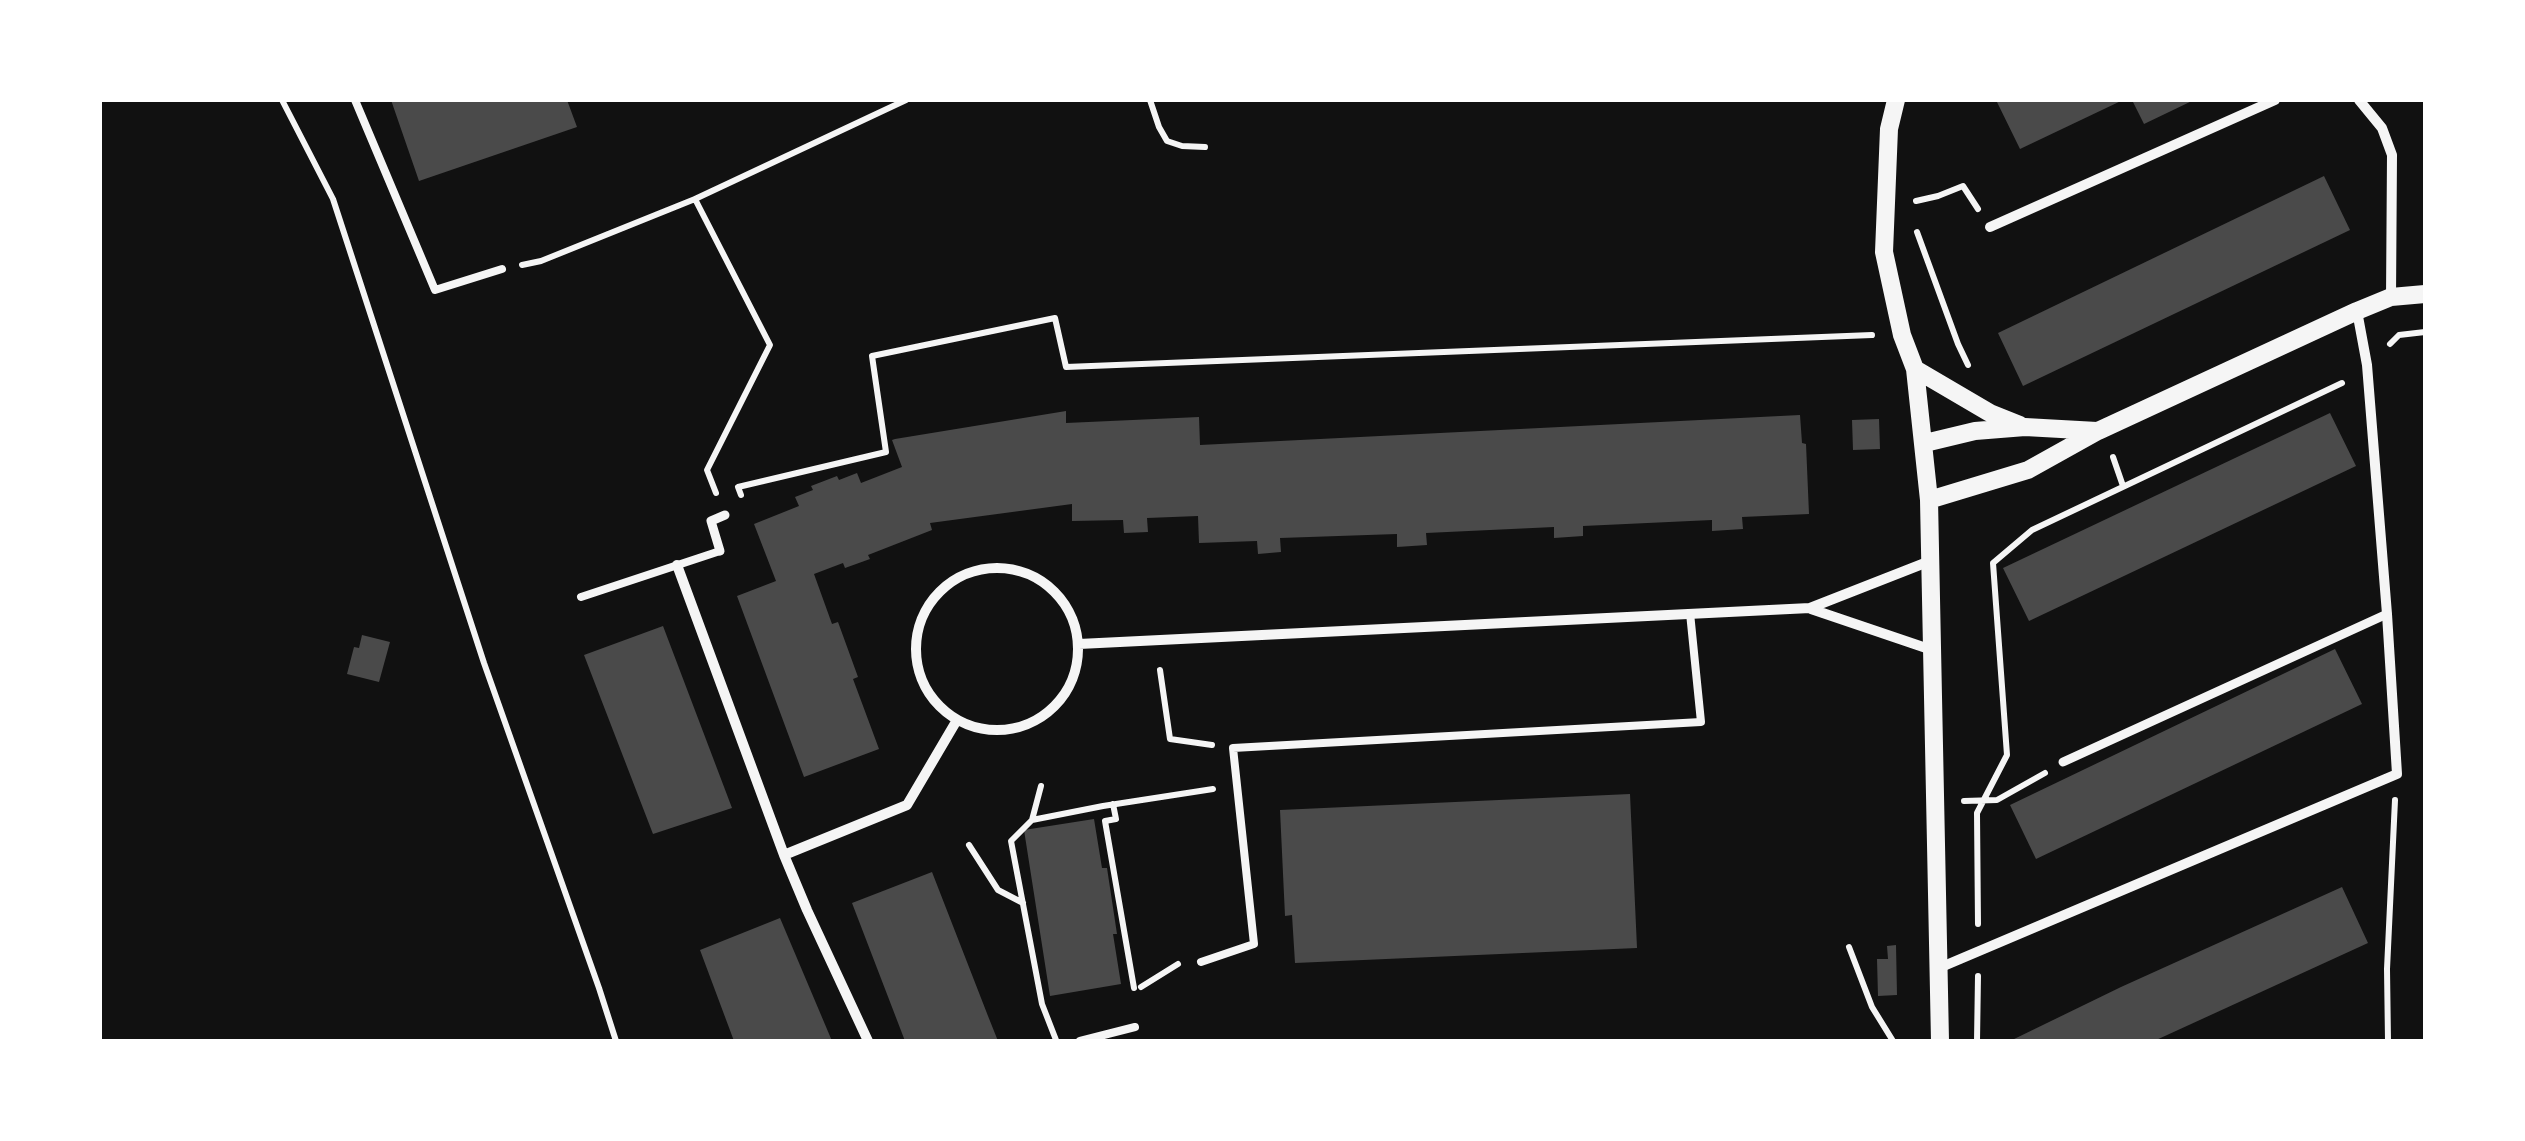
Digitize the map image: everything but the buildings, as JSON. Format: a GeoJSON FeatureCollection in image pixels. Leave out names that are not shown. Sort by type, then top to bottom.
{"type":"FeatureCollection","features":[{"type":"Feature","properties":{"kind":"street"},"geometry":{"type":"LineString","coordinates":[[1896,100],[1889,129],[1884,252],[1902,335],[1915,369],[1925,443],[1940,1041]]}},
{"type":"Feature","properties":{"kind":"street"},"geometry":{"type":"LineString","coordinates":[[1990,227],[2275,100]]}},
{"type":"Feature","properties":{"kind":"street"},"geometry":{"type":"LineString","coordinates":[[2359,100],[2382,128],[2392,155],[2391,296]]}},
{"type":"Feature","properties":{"kind":"street"},"geometry":{"type":"LineString","coordinates":[[1929,500],[2028,470],[2098,431],[2391,296],[2425,294]]}},
{"type":"Feature","properties":{"kind":"street"},"geometry":{"type":"LineString","coordinates":[[1939,968],[2396,774],[2367,365],[2357,311]]}},
{"type":"Feature","properties":{"kind":"street"},"geometry":{"type":"LineString","coordinates":[[1915,369],[1990,413],[2025,426]]}},
{"type":"Feature","properties":{"kind":"street"},"geometry":{"type":"LineString","coordinates":[[1925,443],[1975,431],[2025,426],[2098,431]]}},
{"type":"Feature","properties":{"kind":"street"},"geometry":{"type":"LineString","coordinates":[[720,551],[711,521],[725,515]]}},
{"type":"Feature","properties":{"kind":"street"},"geometry":{"type":"LineString","coordinates":[[1079,644],[1810,608],[1930,561]]}},
{"type":"Feature","properties":{"kind":"street"},"geometry":{"type":"LineString","coordinates":[[678,565],[784,854],[868,1041]]}},
{"type":"Feature","properties":{"kind":"street"},"geometry":{"type":"LineString","coordinates":[[998,566],[1028,572],[1054,590],[1072,614],[1079,644],[1072,680],[1050,711],[1030,723],[1005,730],[980,728],[957,720],[934,700],[919,673],[915,643],[923,613],[941,588],[967,572],[998,566]]}},
{"type":"Feature","properties":{"kind":"street"},"geometry":{"type":"LineString","coordinates":[[1810,608],[1932,650]]}},
{"type":"Feature","properties":{"kind":"street"},"geometry":{"type":"LineString","coordinates":[[2063,762],[2387,614]]}},
{"type":"Feature","properties":{"kind":"street"},"geometry":{"type":"LineString","coordinates":[[784,854],[907,805],[957,720]]}},
{"type":"Feature","properties":{"kind":"lane"},"geometry":{"type":"LineString","coordinates":[[355,100],[435,290],[502,269]]}},
{"type":"Feature","properties":{"kind":"lane"},"geometry":{"type":"LineString","coordinates":[[581,597],[720,551]]}},
{"type":"Feature","properties":{"kind":"lane"},"geometry":{"type":"LineString","coordinates":[[1201,962],[1254,944],[1233,748],[1701,722],[1690,613]]}},
{"type":"Feature","properties":{"kind":"lane"},"geometry":{"type":"LineString","coordinates":[[1080,1041],[1135,1027]]}},
{"type":"Feature","properties":{"kind":"path"},"geometry":{"type":"LineString","coordinates":[[282,100],[333,198],[484,663],[616,1041]]}},
{"type":"Feature","properties":{"kind":"path"},"geometry":{"type":"LineString","coordinates":[[502,269],[541,261],[695,199],[906,100]]}},
{"type":"Feature","properties":{"kind":"path"},"geometry":{"type":"LineString","coordinates":[[1150,100],[1167,141],[1205,147]]}},
{"type":"Feature","properties":{"kind":"path"},"geometry":{"type":"LineString","coordinates":[[1909,188],[1909,202],[1963,186],[1990,227]]}},
{"type":"Feature","properties":{"kind":"path"},"geometry":{"type":"LineString","coordinates":[[695,199],[770,345],[707,470],[725,515],[742,500],[738,486],[886,452],[872,356],[1055,318],[1066,367],[1902,335]]}},
{"type":"Feature","properties":{"kind":"path"},"geometry":{"type":"LineString","coordinates":[[1914,218],[1922,251],[1972,371]]}},
{"type":"Feature","properties":{"kind":"path"},"geometry":{"type":"LineString","coordinates":[[2399,335],[2425,332]]}},
{"type":"Feature","properties":{"kind":"path"},"geometry":{"type":"LineString","coordinates":[[1978,904],[1977,813],[2007,755],[1993,563],[2032,530],[2354,377]]}},
{"type":"Feature","properties":{"kind":"path"},"geometry":{"type":"LineString","coordinates":[[2116,463],[2123,486]]}},
{"type":"Feature","properties":{"kind":"path"},"geometry":{"type":"LineString","coordinates":[[1160,670],[1170,739],[1233,748]]}},
{"type":"Feature","properties":{"kind":"path"},"geometry":{"type":"LineString","coordinates":[[1935,801],[1997,800],[2063,762]]}},
{"type":"Feature","properties":{"kind":"path"},"geometry":{"type":"LineString","coordinates":[[2388,1041],[2387,969],[2396,774]]}},
{"type":"Feature","properties":{"kind":"path"},"geometry":{"type":"LineString","coordinates":[[1032,820],[1042,786]]}},
{"type":"Feature","properties":{"kind":"path"},"geometry":{"type":"LineString","coordinates":[[1056,1041],[1042,1004],[1010,840],[1032,820],[1236,786]]}},
{"type":"Feature","properties":{"kind":"path"},"geometry":{"type":"LineString","coordinates":[[1113,804],[1116,818],[1104,820],[1137,988],[1176,964],[1201,962]]}},
{"type":"Feature","properties":{"kind":"path"},"geometry":{"type":"LineString","coordinates":[[969,845],[998,890],[1023,903]]}},
{"type":"Feature","properties":{"kind":"path"},"geometry":{"type":"LineString","coordinates":[[1849,947],[1872,1006],[1893,1041]]}},
{"type":"Feature","properties":{"kind":"path"},"geometry":{"type":"LineString","coordinates":[[1978,994],[1978,1041]]}}]}
